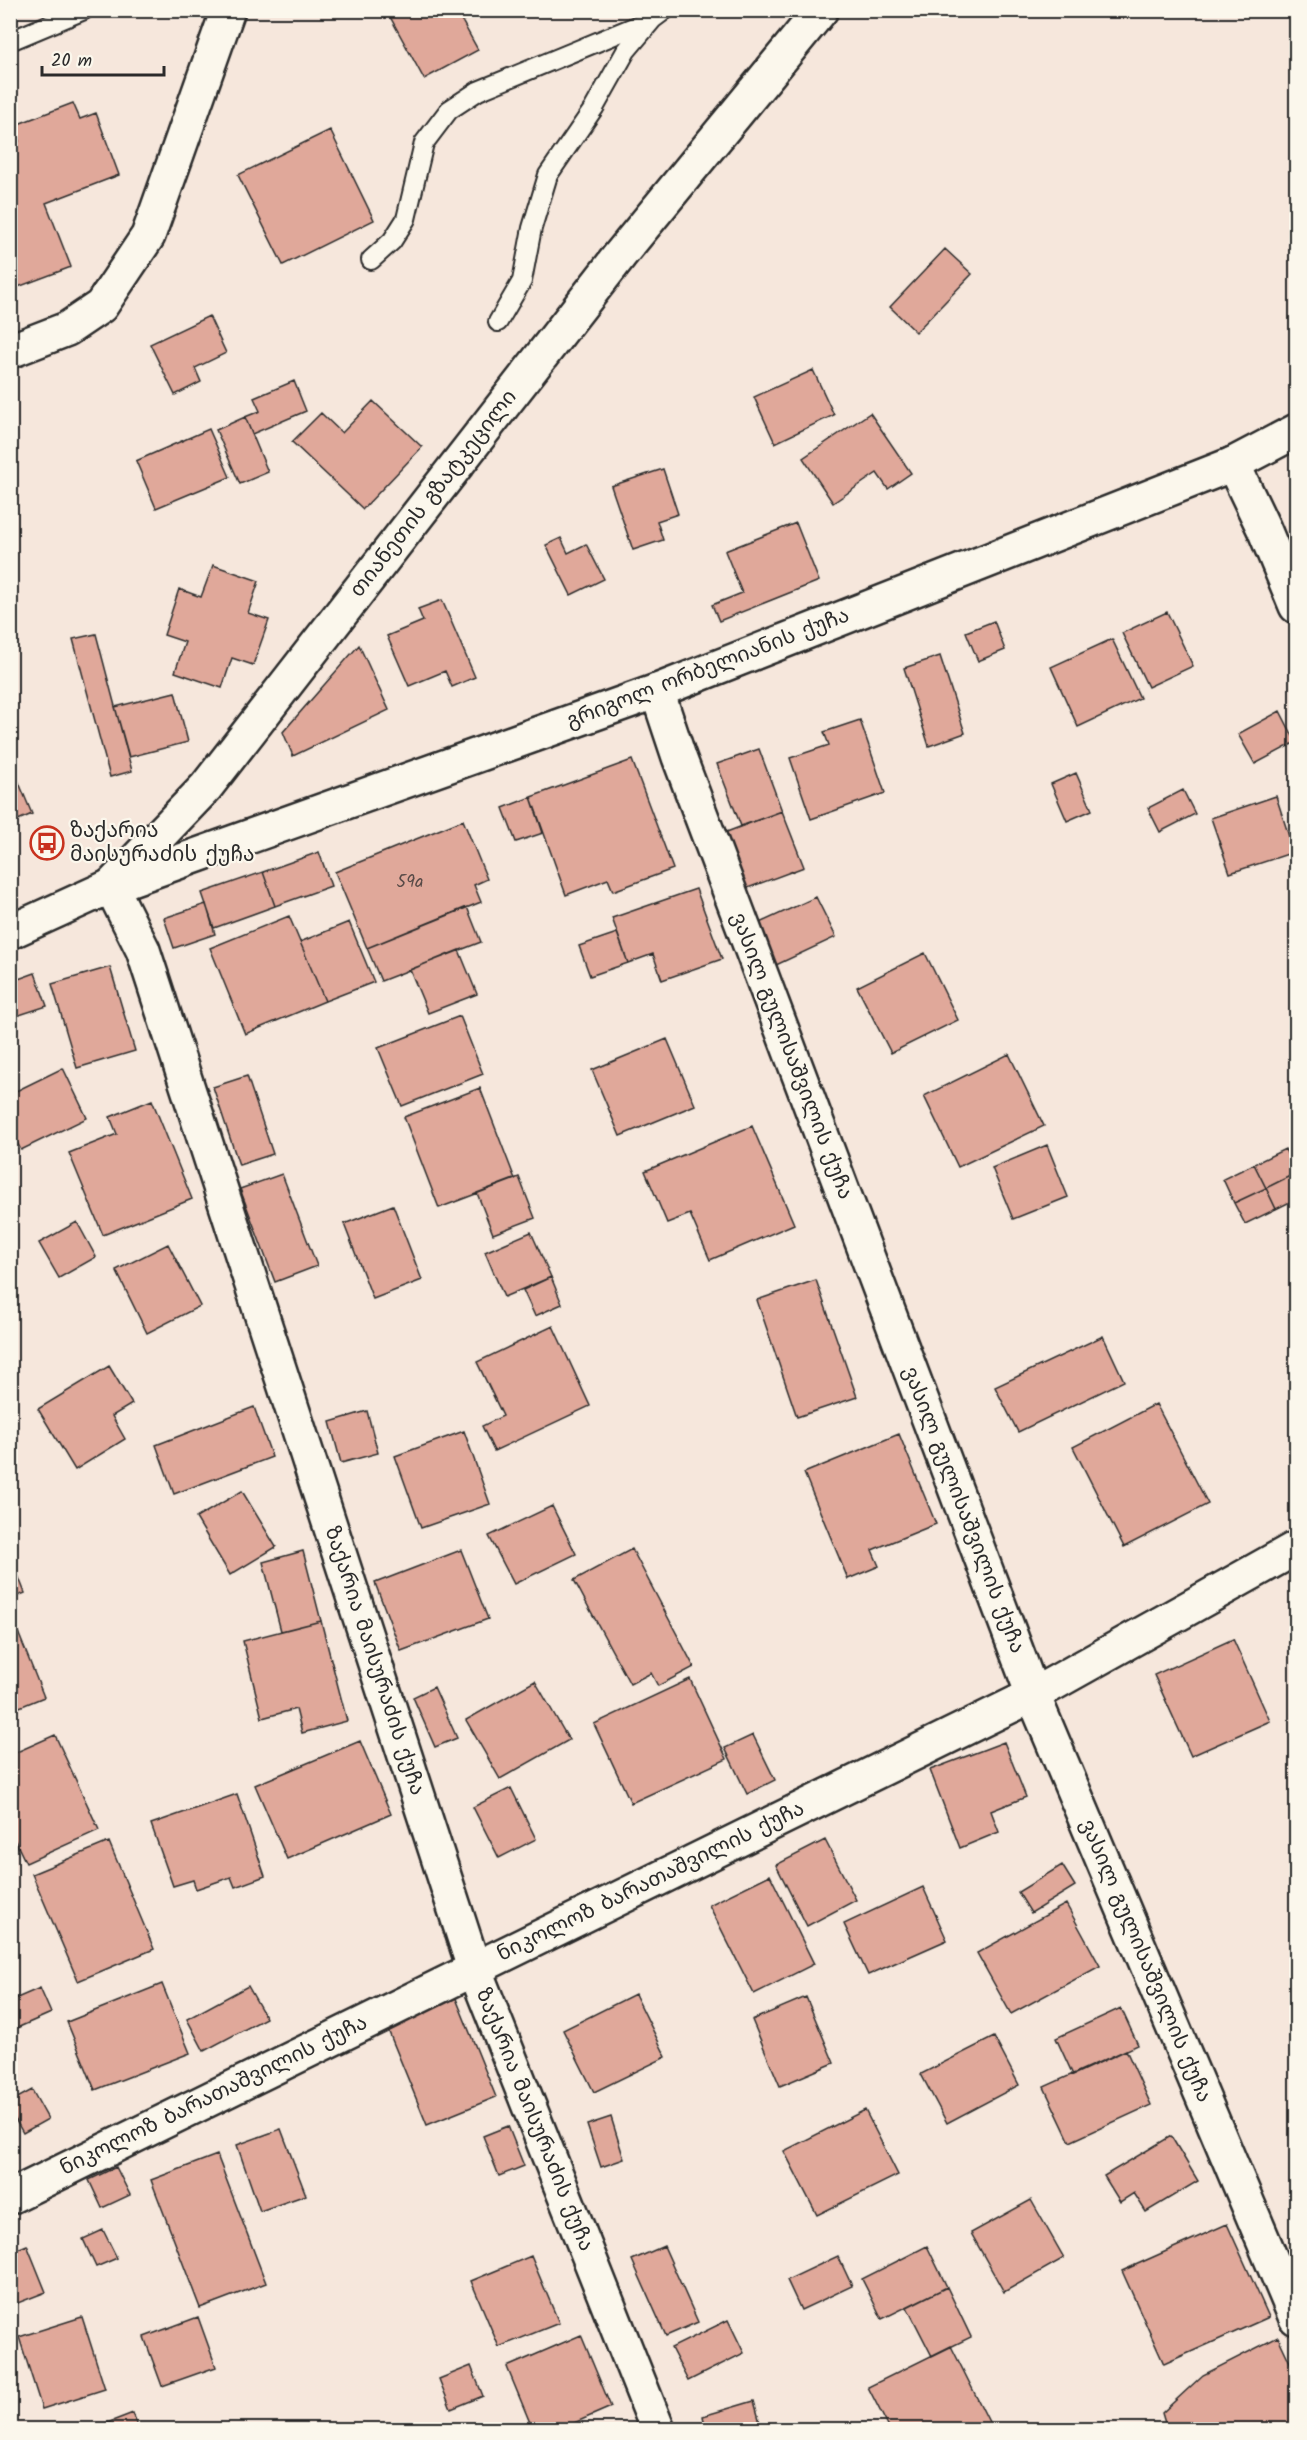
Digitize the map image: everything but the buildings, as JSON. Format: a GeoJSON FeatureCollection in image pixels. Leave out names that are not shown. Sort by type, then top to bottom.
{"type":"FeatureCollection","features":[{"type":"Feature","properties":{"kind":"street"},"geometry":{"type":"LineString","coordinates":[[10,351],[67,329],[101,306],[148,236],[228,10]]}},
{"type":"Feature","properties":{"kind":"street","name":"თიანეთის გზატკეცილი"},"geometry":{"type":"LineString","coordinates":[[10,932],[111,886],[206,787],[620,255],[821,10]]}},
{"type":"Feature","properties":{"kind":"street","name":"გრიგოლ ორბელიანის ქუჩა"},"geometry":{"type":"LineString","coordinates":[[111,886],[657,691],[1233,464],[1296,431]]}},
{"type":"Feature","properties":{"kind":"street"},"geometry":{"type":"LineString","coordinates":[[1233,464],[1264,529],[1296,606]]}},
{"type":"Feature","properties":{"kind":"street","name":"ვასილ გულისაშვილის ქუჩა"},"geometry":{"type":"LineString","coordinates":[[657,691],[679,757],[1033,1695],[1296,2318]]}},
{"type":"Feature","properties":{"kind":"street","name":"ზაქარია მაისურაძის ქუჩა"},"geometry":{"type":"LineString","coordinates":[[111,886],[143,950],[474,1968],[658,2430]]}},
{"type":"Feature","properties":{"kind":"street","name":"ნიკოლოზ ბარათაშვილის ქუჩა"},"geometry":{"type":"LineString","coordinates":[[10,2197],[1033,1695],[1296,1548]]}},
{"type":"Feature","properties":{"kind":"lane"},"geometry":{"type":"LineString","coordinates":[[10,41],[84,10]]}},
{"type":"Feature","properties":{"kind":"lane"},"geometry":{"type":"LineString","coordinates":[[371,260],[392,241],[406,219],[424,143],[449,110],[478,91],[659,15]]}},
{"type":"Feature","properties":{"kind":"lane"},"geometry":{"type":"LineString","coordinates":[[498,322],[522,281],[532,228],[548,175],[594,108],[626,51],[659,15]]}},
{"type":"Feature","properties":{"kind":"place","name":"ზაქარია მაისურაძის ქუჩა"},"geometry":{"type":"Point","coordinates":[47,843]}}]}
